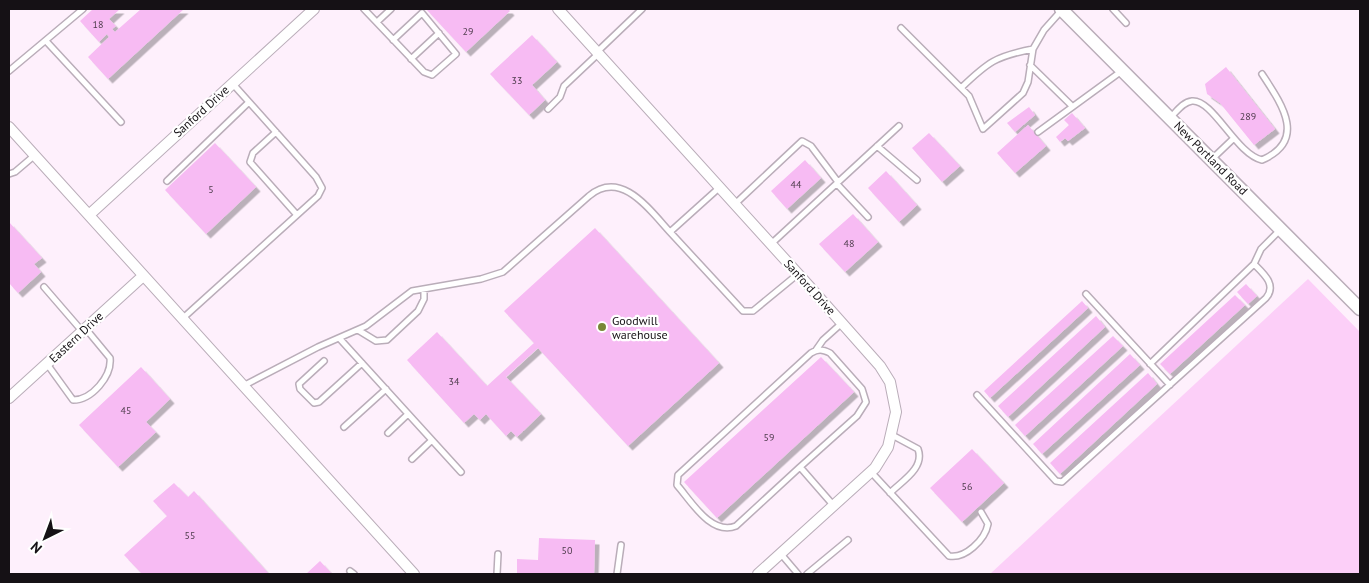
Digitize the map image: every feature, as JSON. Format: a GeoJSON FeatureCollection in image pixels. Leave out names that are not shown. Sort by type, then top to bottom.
{"type":"FeatureCollection","features":[{"type":"Feature","properties":{"kind":"street","name":"Sanford Drive"},"geometry":{"type":"LineString","coordinates":[[89,215],[314,9]]}},
{"type":"Feature","properties":{"kind":"street","name":"Sanford Drive"},"geometry":{"type":"LineString","coordinates":[[558,9],[799,274],[880,366],[890,382],[896,412],[892,435],[888,447],[871,472],[758,574]]}},
{"type":"Feature","properties":{"kind":"street","name":"New Portland Road"},"geometry":{"type":"LineString","coordinates":[[1062,9],[1360,309]]}},
{"type":"Feature","properties":{"kind":"street"},"geometry":{"type":"LineString","coordinates":[[9,127],[414,574]]}},
{"type":"Feature","properties":{"kind":"street","name":"Eastern Drive"},"geometry":{"type":"LineString","coordinates":[[10,396],[143,276]]}},
{"type":"Feature","properties":{"kind":"lane"},"geometry":{"type":"LineString","coordinates":[[9,71],[83,9]]}},
{"type":"Feature","properties":{"kind":"lane"},"geometry":{"type":"LineString","coordinates":[[364,9],[377,22],[393,40],[411,59],[430,76],[456,55],[454,49],[422,13],[393,40]]}},
{"type":"Feature","properties":{"kind":"lane"},"geometry":{"type":"LineString","coordinates":[[377,22],[391,9]]}},
{"type":"Feature","properties":{"kind":"lane"},"geometry":{"type":"LineString","coordinates":[[548,109],[560,97],[564,86],[642,9]]}},
{"type":"Feature","properties":{"kind":"lane"},"geometry":{"type":"LineString","coordinates":[[901,28],[973,102],[983,129],[1023,93],[1028,82],[1033,49],[1044,30],[1062,9]]}},
{"type":"Feature","properties":{"kind":"lane"},"geometry":{"type":"LineString","coordinates":[[1113,9],[1126,23]]}},
{"type":"Feature","properties":{"kind":"lane"},"geometry":{"type":"LineString","coordinates":[[411,59],[440,33]]}},
{"type":"Feature","properties":{"kind":"lane"},"geometry":{"type":"LineString","coordinates":[[46,41],[121,122]]}},
{"type":"Feature","properties":{"kind":"lane"},"geometry":{"type":"LineString","coordinates":[[961,88],[990,62],[1007,54],[1033,49]]}},
{"type":"Feature","properties":{"kind":"lane"},"geometry":{"type":"LineString","coordinates":[[1030,65],[1072,106]]}},
{"type":"Feature","properties":{"kind":"lane"},"geometry":{"type":"LineString","coordinates":[[1038,132],[1123,70]]}},
{"type":"Feature","properties":{"kind":"lane"},"geometry":{"type":"LineString","coordinates":[[1170,117],[1181,106],[1190,101],[1197,101],[1212,114],[1247,154],[1262,160],[1275,151],[1287,138],[1288,130],[1285,112],[1262,74]]}},
{"type":"Feature","properties":{"kind":"lane"},"geometry":{"type":"LineString","coordinates":[[182,319],[318,196],[322,188],[316,178],[232,83]]}},
{"type":"Feature","properties":{"kind":"lane"},"geometry":{"type":"LineString","coordinates":[[166,181],[249,102]]}},
{"type":"Feature","properties":{"kind":"lane"},"geometry":{"type":"LineString","coordinates":[[771,244],[899,126]]}},
{"type":"Feature","properties":{"kind":"lane"},"geometry":{"type":"LineString","coordinates":[[276,132],[253,154],[250,162],[296,215]]}},
{"type":"Feature","properties":{"kind":"lane"},"geometry":{"type":"LineString","coordinates":[[1212,159],[1233,139]]}},
{"type":"Feature","properties":{"kind":"lane"},"geometry":{"type":"LineString","coordinates":[[735,204],[802,141],[811,146],[837,183],[868,217]]}},
{"type":"Feature","properties":{"kind":"lane"},"geometry":{"type":"LineString","coordinates":[[878,146],[918,180]]}},
{"type":"Feature","properties":{"kind":"lane"},"geometry":{"type":"LineString","coordinates":[[9,174],[16,172],[35,156]]}},
{"type":"Feature","properties":{"kind":"lane"},"geometry":{"type":"LineString","coordinates":[[243,386],[366,326],[412,290],[424,290],[481,279],[503,272],[588,196],[602,188],[612,186],[628,190],[670,232],[743,311],[753,310],[799,274]]}},
{"type":"Feature","properties":{"kind":"lane"},"geometry":{"type":"LineString","coordinates":[[670,232],[720,187]]}},
{"type":"Feature","properties":{"kind":"lane"},"geometry":{"type":"LineString","coordinates":[[1150,364],[1254,264],[1261,249],[1281,229]]}},
{"type":"Feature","properties":{"kind":"lane"},"geometry":{"type":"LineString","coordinates":[[977,395],[1056,481],[1062,482],[1170,386],[1271,292],[1272,286],[1254,264]]}},
{"type":"Feature","properties":{"kind":"lane"},"geometry":{"type":"LineString","coordinates":[[44,287],[110,358],[111,362],[107,374],[91,393],[84,398],[73,400],[47,364]]}},
{"type":"Feature","properties":{"kind":"lane"},"geometry":{"type":"LineString","coordinates":[[358,330],[376,341],[387,340],[422,306],[424,290]]}},
{"type":"Feature","properties":{"kind":"lane"},"geometry":{"type":"LineString","coordinates":[[1086,294],[1170,386]]}},
{"type":"Feature","properties":{"kind":"lane"},"geometry":{"type":"LineString","coordinates":[[816,350],[824,350],[830,353],[862,389],[866,402],[857,416],[736,526],[730,528],[717,527],[710,522],[677,485],[678,475],[816,350],[823,340],[842,323]]}},
{"type":"Feature","properties":{"kind":"lane"},"geometry":{"type":"LineString","coordinates":[[340,339],[461,472]]}},
{"type":"Feature","properties":{"kind":"lane"},"geometry":{"type":"LineString","coordinates":[[324,361],[300,384],[300,389],[314,404],[319,402],[362,363]]}},
{"type":"Feature","properties":{"kind":"lane"},"geometry":{"type":"LineString","coordinates":[[344,427],[386,389]]}},
{"type":"Feature","properties":{"kind":"lane"},"geometry":{"type":"LineString","coordinates":[[388,433],[408,414]]}},
{"type":"Feature","properties":{"kind":"lane"},"geometry":{"type":"LineString","coordinates":[[890,493],[917,467],[920,456],[918,449],[892,435]]}},
{"type":"Feature","properties":{"kind":"lane"},"geometry":{"type":"LineString","coordinates":[[412,459],[432,440]]}},
{"type":"Feature","properties":{"kind":"lane"},"geometry":{"type":"LineString","coordinates":[[800,467],[835,506]]}},
{"type":"Feature","properties":{"kind":"lane"},"geometry":{"type":"LineString","coordinates":[[871,472],[949,556],[957,557],[963,555],[985,535],[988,524],[981,512]]}},
{"type":"Feature","properties":{"kind":"lane"},"geometry":{"type":"LineString","coordinates":[[807,574],[848,540]]}},
{"type":"Feature","properties":{"kind":"lane"},"geometry":{"type":"LineString","coordinates":[[617,574],[622,545]]}},
{"type":"Feature","properties":{"kind":"lane"},"geometry":{"type":"LineString","coordinates":[[497,574],[498,554]]}},
{"type":"Feature","properties":{"kind":"lane"},"geometry":{"type":"LineString","coordinates":[[781,554],[798,574]]}},
{"type":"Feature","properties":{"kind":"shaded area"},"geometry":{"type":"Polygon","coordinates":[[[1308,279],[1360,332],[1360,574],[990,574],[1308,279]]]}},
{"type":"Feature","properties":{"kind":"building"},"geometry":{"type":"Polygon","coordinates":[[[93,9],[120,9],[109,19],[116,26],[112,29],[115,32],[141,9],[184,9],[108,79],[88,57],[109,37],[107,34],[99,42],[80,21],[93,9]]]}},
{"type":"Feature","properties":{"kind":"building"},"geometry":{"type":"Polygon","coordinates":[[[426,9],[508,9],[510,11],[466,52],[426,9]]]}},
{"type":"Feature","properties":{"kind":"building"},"geometry":{"type":"Polygon","coordinates":[[[532,35],[557,62],[532,85],[545,100],[529,115],[490,74],[532,35]]]}},
{"type":"Feature","properties":{"kind":"building"},"geometry":{"type":"Polygon","coordinates":[[[1226,67],[1275,129],[1254,145],[1220,103],[1207,94],[1205,84],[1226,67]]]}},
{"type":"Feature","properties":{"kind":"building"},"geometry":{"type":"Polygon","coordinates":[[[1029,107],[1035,115],[1015,132],[1007,123],[1029,107]]]}},
{"type":"Feature","properties":{"kind":"building"},"geometry":{"type":"Polygon","coordinates":[[[1072,113],[1085,128],[1068,141],[1065,138],[1060,142],[1056,137],[1069,125],[1064,120],[1072,113]]]}},
{"type":"Feature","properties":{"kind":"building"},"geometry":{"type":"Polygon","coordinates":[[[1028,125],[1046,146],[1015,173],[997,153],[1028,125]]]}},
{"type":"Feature","properties":{"kind":"building"},"geometry":{"type":"Polygon","coordinates":[[[929,133],[960,166],[942,182],[912,148],[929,133]]]}},
{"type":"Feature","properties":{"kind":"building"},"geometry":{"type":"Polygon","coordinates":[[[215,143],[256,187],[206,234],[165,190],[215,143]]]}},
{"type":"Feature","properties":{"kind":"building"},"geometry":{"type":"Polygon","coordinates":[[[805,160],[821,178],[787,209],[771,191],[805,160]]]}},
{"type":"Feature","properties":{"kind":"building"},"geometry":{"type":"Polygon","coordinates":[[[886,171],[917,205],[899,222],[868,188],[886,171]]]}},
{"type":"Feature","properties":{"kind":"building"},"geometry":{"type":"Polygon","coordinates":[[[853,214],[878,242],[845,272],[819,244],[853,214]]]}},
{"type":"Feature","properties":{"kind":"building"},"geometry":{"type":"Polygon","coordinates":[[[9,222],[42,258],[34,264],[41,272],[18,293],[9,283],[9,222]]]}},
{"type":"Feature","properties":{"kind":"building","name":"Goodwill warehouse"},"geometry":{"type":"Polygon","coordinates":[[[595,228],[719,363],[628,446],[538,348],[506,377],[541,414],[517,437],[511,431],[506,436],[486,414],[480,420],[474,414],[464,423],[407,360],[437,332],[487,386],[534,343],[504,311],[595,228]]]}},
{"type":"Feature","properties":{"kind":"building"},"geometry":{"type":"Polygon","coordinates":[[[1246,284],[1257,296],[1248,304],[1237,292],[1246,284]]]}},
{"type":"Feature","properties":{"kind":"building"},"geometry":{"type":"Polygon","coordinates":[[[1235,295],[1245,305],[1170,374],[1160,364],[1235,295]]]}},
{"type":"Feature","properties":{"kind":"building"},"geometry":{"type":"Polygon","coordinates":[[[1082,301],[1088,308],[990,398],[984,391],[1082,301]]]}},
{"type":"Feature","properties":{"kind":"building"},"geometry":{"type":"Polygon","coordinates":[[[1096,316],[1105,327],[1008,417],[998,406],[1096,316]]]}},
{"type":"Feature","properties":{"kind":"building"},"geometry":{"type":"Polygon","coordinates":[[[1113,336],[1123,346],[1025,436],[1015,425],[1113,336]]]}},
{"type":"Feature","properties":{"kind":"building"},"geometry":{"type":"Polygon","coordinates":[[[1130,354],[1140,365],[1042,454],[1033,444],[1130,354]]]}},
{"type":"Feature","properties":{"kind":"building"},"geometry":{"type":"Polygon","coordinates":[[[821,357],[854,392],[717,518],[684,482],[821,357]]]}},
{"type":"Feature","properties":{"kind":"building"},"geometry":{"type":"Polygon","coordinates":[[[141,367],[170,399],[146,422],[156,432],[118,467],[79,425],[141,367]]]}},
{"type":"Feature","properties":{"kind":"building"},"geometry":{"type":"Polygon","coordinates":[[[1148,373],[1157,384],[1060,474],[1050,463],[1148,373]]]}},
{"type":"Feature","properties":{"kind":"building"},"geometry":{"type":"Polygon","coordinates":[[[972,449],[1004,483],[962,522],[930,488],[972,449]]]}},
{"type":"Feature","properties":{"kind":"building"},"geometry":{"type":"Polygon","coordinates":[[[174,483],[188,497],[194,491],[269,574],[142,574],[124,555],[167,516],[153,501],[174,483]]]}},
{"type":"Feature","properties":{"kind":"building"},"geometry":{"type":"Polygon","coordinates":[[[539,538],[595,540],[594,574],[517,574],[517,559],[538,560],[539,538]]]}},
{"type":"Feature","properties":{"kind":"building"},"geometry":{"type":"Polygon","coordinates":[[[320,561],[332,574],[306,574],[320,561]]]}},
{"type":"Feature","properties":{"kind":"place","name":"Goodwill warehouse"},"geometry":{"type":"Point","coordinates":[602,327]}}]}
